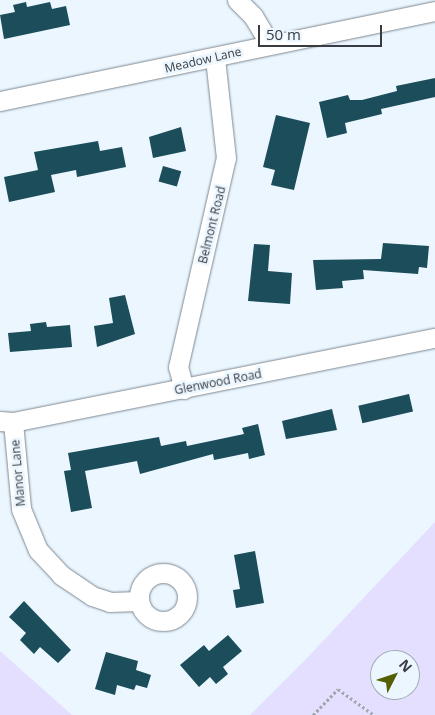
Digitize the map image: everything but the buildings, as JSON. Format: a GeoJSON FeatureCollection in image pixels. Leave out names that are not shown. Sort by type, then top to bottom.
{"type":"FeatureCollection","features":[{"type":"Feature","properties":{"kind":"street"},"geometry":{"type":"LineString","coordinates":[[237,0],[253,16],[269,43]]}},
{"type":"Feature","properties":{"kind":"street","name":"Meadow Lane"},"geometry":{"type":"LineString","coordinates":[[0,101],[215,58],[269,43],[435,11]]}},
{"type":"Feature","properties":{"kind":"street","name":"Belmont Road"},"geometry":{"type":"LineString","coordinates":[[184,388],[178,367],[226,158],[215,58]]}},
{"type":"Feature","properties":{"kind":"street","name":"Glenwood Road"},"geometry":{"type":"LineString","coordinates":[[7,421],[435,338]]}},
{"type":"Feature","properties":{"kind":"street","name":"Manor Lane"},"geometry":{"type":"LineString","coordinates":[[7,421],[20,509],[38,550],[62,575],[92,596],[110,602],[139,601]]}},
{"type":"Feature","properties":{"kind":"path"},"geometry":{"type":"LineString","coordinates":[[313,715],[338,689],[374,715]]}},
{"type":"Feature","properties":{"kind":"shaded area"},"geometry":{"type":"Polygon","coordinates":[[[435,522],[435,715],[250,715],[308,657],[435,522]]]}},
{"type":"Feature","properties":{"kind":"shaded area"},"geometry":{"type":"Polygon","coordinates":[[[0,651],[72,715],[0,715],[0,651]]]}}]}
